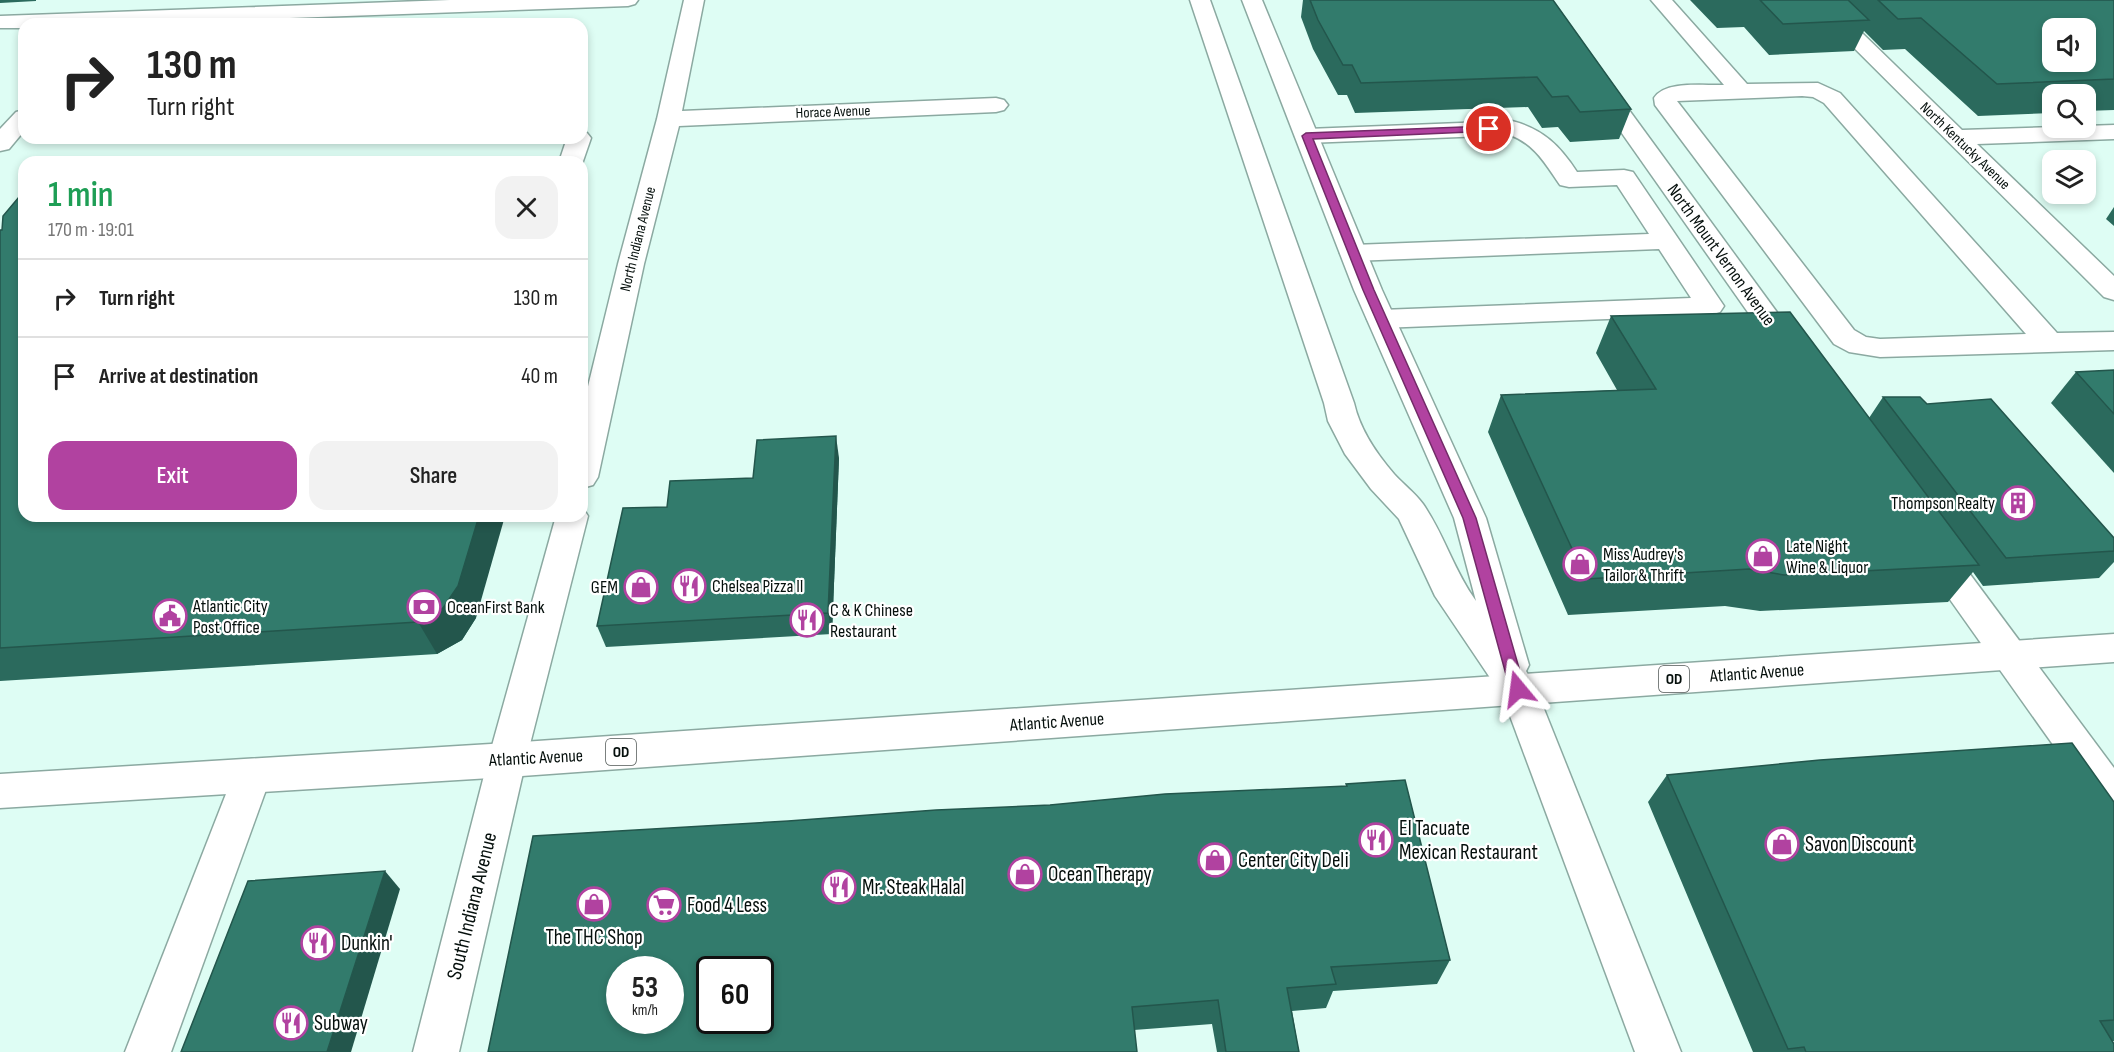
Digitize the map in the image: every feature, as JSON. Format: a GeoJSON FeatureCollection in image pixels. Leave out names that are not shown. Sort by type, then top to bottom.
{"type":"FeatureCollection","features":[{"type":"Feature","properties":{"kind":"main road"},"geometry":{"type":"LineString","coordinates":[[111,18],[133,0]]}},
{"type":"Feature","properties":{"kind":"main road"},"geometry":{"type":"LineString","coordinates":[[289,18],[411,16],[536,3],[628,0]]}},
{"type":"Feature","properties":{"kind":"main road","name":"North Indiana Avenue"},"geometry":{"type":"LineString","coordinates":[[588,451],[631,264],[669,119],[694,0]]}},
{"type":"Feature","properties":{"kind":"main road"},"geometry":{"type":"LineString","coordinates":[[1200,0],[1340,403],[1343,421],[1356,446],[1382,481],[1411,512],[1447,587],[1518,689]]}},
{"type":"Feature","properties":{"kind":"main road"},"geometry":{"type":"LineString","coordinates":[[1252,0],[1353,253],[1470,518],[1518,689],[1658,1052]]}},
{"type":"Feature","properties":{"kind":"main road"},"geometry":{"type":"LineString","coordinates":[[1661,0],[1741,91]]}},
{"type":"Feature","properties":{"kind":"main road","name":"North Kentucky Avenue"},"geometry":{"type":"LineString","coordinates":[[1816,0],[2114,291]]}},
{"type":"Feature","properties":{"kind":"main road"},"geometry":{"type":"LineString","coordinates":[[531,18],[536,3]]}},
{"type":"Feature","properties":{"kind":"main road"},"geometry":{"type":"LineString","coordinates":[[0,22],[18,22]]}},
{"type":"Feature","properties":{"kind":"main road","name":"North Mount Vernon Avenue"},"geometry":{"type":"LineString","coordinates":[[1587,68],[1802,367]]}},
{"type":"Feature","properties":{"kind":"main road"},"geometry":{"type":"LineString","coordinates":[[2049,342],[1832,98],[1818,90],[1674,94],[1665,98],[1667,105],[1844,337],[1859,345],[1880,348],[2114,341]]}},
{"type":"Feature","properties":{"kind":"main road","name":"Horace Avenue"},"geometry":{"type":"LineString","coordinates":[[669,119],[996,105]]}},
{"type":"Feature","properties":{"kind":"main road"},"geometry":{"type":"LineString","coordinates":[[0,144],[18,124]]}},
{"type":"Feature","properties":{"kind":"main road"},"geometry":{"type":"LineString","coordinates":[[1306,136],[1512,128],[1519,130],[1544,144],[1569,180],[1624,177],[1710,306],[1381,319]]}},
{"type":"Feature","properties":{"kind":"main road"},"geometry":{"type":"LineString","coordinates":[[1956,137],[2114,132]]}},
{"type":"Feature","properties":{"kind":"main road"},"geometry":{"type":"LineString","coordinates":[[1353,253],[1667,241]]}},
{"type":"Feature","properties":{"kind":"main road"},"geometry":{"type":"LineString","coordinates":[[507,760],[570,522]]}},
{"type":"Feature","properties":{"kind":"main road"},"geometry":{"type":"LineString","coordinates":[[1919,531],[2114,800]]}},
{"type":"Feature","properties":{"kind":"main road","name":"Atlantic Avenue"},"geometry":{"type":"LineString","coordinates":[[0,791],[507,760],[2114,648]]}},
{"type":"Feature","properties":{"kind":"main road","name":"South Indiana Avenue"},"geometry":{"type":"LineString","coordinates":[[436,1052],[507,760]]}},
{"type":"Feature","properties":{"kind":"main road"},"geometry":{"type":"LineString","coordinates":[[148,1052],[252,776]]}},
{"type":"Feature","properties":{"kind":"building"},"geometry":{"type":"Polygon","coordinates":[[[1310,0],[1553,0],[1631,109],[1580,112],[1568,96],[1552,97],[1537,77],[1361,83],[1352,65],[1343,65],[1318,20],[1310,0]]]}},
{"type":"Feature","properties":{"kind":"building"},"geometry":{"type":"Polygon","coordinates":[[[1760,0],[1848,0],[1869,20],[1783,24],[1760,0]]]}},
{"type":"Feature","properties":{"kind":"building"},"geometry":{"type":"Polygon","coordinates":[[[1878,0],[2114,0],[2114,79],[1997,84],[1921,18],[1898,19],[1878,0]]]}},
{"type":"Feature","properties":{"kind":"building"},"geometry":{"type":"Polygon","coordinates":[[[18,198],[18,522],[477,522],[458,586],[443,608],[418,622],[0,648],[0,230],[2,230],[3,216],[18,198]]]}},
{"type":"Feature","properties":{"kind":"building"},"geometry":{"type":"Polygon","coordinates":[[[1790,312],[1979,565],[1784,575],[1749,569],[1586,579],[1501,395],[1656,389],[1611,316],[1790,312]]]}},
{"type":"Feature","properties":{"kind":"building"},"geometry":{"type":"Polygon","coordinates":[[[2114,370],[2114,414],[2076,372],[2114,370]]]}},
{"type":"Feature","properties":{"kind":"building"},"geometry":{"type":"Polygon","coordinates":[[[1883,397],[1920,397],[1927,404],[1991,399],[2114,538],[2114,551],[2006,558],[1883,397]]]}},
{"type":"Feature","properties":{"kind":"building"},"geometry":{"type":"Polygon","coordinates":[[[836,436],[828,613],[597,626],[623,508],[667,507],[670,481],[753,478],[757,440],[836,436]]]}},
{"type":"Feature","properties":{"kind":"building"},"geometry":{"type":"Polygon","coordinates":[[[2072,743],[2114,802],[2114,1020],[2100,1021],[2114,1044],[2114,1052],[1806,1052],[1804,1047],[1788,1049],[1667,775],[1820,760],[2072,743]]]}},
{"type":"Feature","properties":{"kind":"building"},"geometry":{"type":"Polygon","coordinates":[[[1405,780],[1450,960],[1331,967],[1336,984],[1287,988],[1299,1052],[1226,1052],[1218,1000],[1132,1007],[1137,1052],[488,1052],[533,836],[936,810],[1050,805],[1165,794],[1347,786],[1346,784],[1405,780]]]}},
{"type":"Feature","properties":{"kind":"building"},"geometry":{"type":"Polygon","coordinates":[[[385,871],[327,1052],[181,1052],[248,881],[385,871]]]}},
{"type":"Feature","properties":{"kind":"place","name":"Thompson Realty"},"geometry":{"type":"Point","coordinates":[2018,503]}},
{"type":"Feature","properties":{"kind":"place","name":"Late Night Wine & Liquor"},"geometry":{"type":"Point","coordinates":[1763,556]}},
{"type":"Feature","properties":{"kind":"place","name":"Miss Audrey's Tailor & Thrift"},"geometry":{"type":"Point","coordinates":[1580,564]}},
{"type":"Feature","properties":{"kind":"place","name":"Chelsea Pizza II"},"geometry":{"type":"Point","coordinates":[689,586]}},
{"type":"Feature","properties":{"kind":"place","name":"GEM"},"geometry":{"type":"Point","coordinates":[641,587]}},
{"type":"Feature","properties":{"kind":"place","name":"OceanFirst Bank"},"geometry":{"type":"Point","coordinates":[424,607]}},
{"type":"Feature","properties":{"kind":"place","name":"Atlantic City Post Office"},"geometry":{"type":"Point","coordinates":[170,616]}},
{"type":"Feature","properties":{"kind":"place","name":"C & K Chinese Restaurant"},"geometry":{"type":"Point","coordinates":[807,620]}},
{"type":"Feature","properties":{"kind":"place","name":"El Tacuate Mexican Restaurant"},"geometry":{"type":"Point","coordinates":[1376,840]}},
{"type":"Feature","properties":{"kind":"place","name":"Savon Discount"},"geometry":{"type":"Point","coordinates":[1782,844]}},
{"type":"Feature","properties":{"kind":"place","name":"Center City Deli"},"geometry":{"type":"Point","coordinates":[1215,860]}},
{"type":"Feature","properties":{"kind":"place","name":"Ocean Therapy"},"geometry":{"type":"Point","coordinates":[1025,874]}},
{"type":"Feature","properties":{"kind":"place","name":"Mr. Steak Halal"},"geometry":{"type":"Point","coordinates":[839,887]}},
{"type":"Feature","properties":{"kind":"place","name":"The THC Shop"},"geometry":{"type":"Point","coordinates":[594,904]}},
{"type":"Feature","properties":{"kind":"place","name":"Food 4 Less"},"geometry":{"type":"Point","coordinates":[664,905]}},
{"type":"Feature","properties":{"kind":"place","name":"Dunkin'"},"geometry":{"type":"Point","coordinates":[318,943]}},
{"type":"Feature","properties":{"kind":"place","name":"Subway"},"geometry":{"type":"Point","coordinates":[291,1023]}},
{"type":"Feature","properties":{"kind":"route"},"geometry":{"type":"LineString","coordinates":[[1489,129],[1306,136],[1368,290],[1470,518],[1518,689]]}}]}
